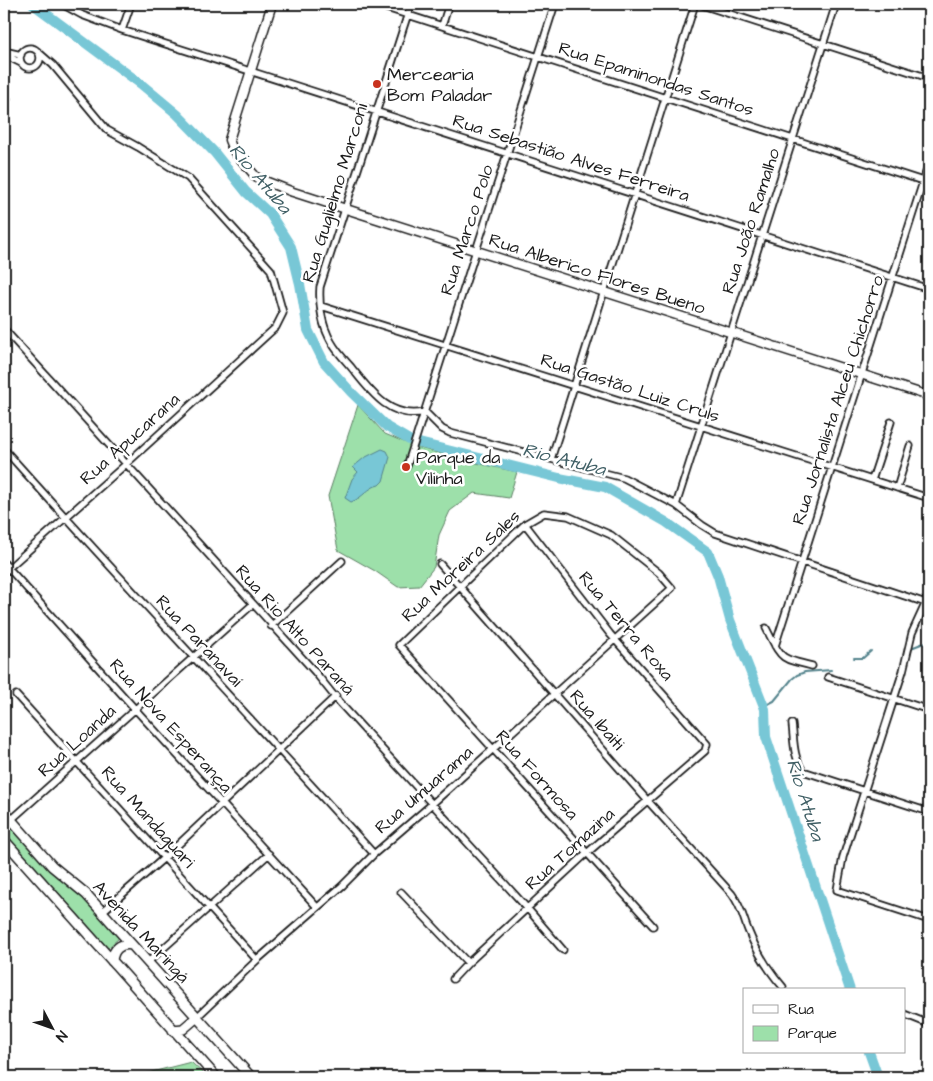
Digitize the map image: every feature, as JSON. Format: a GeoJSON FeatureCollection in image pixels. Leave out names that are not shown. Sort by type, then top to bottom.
{"type":"FeatureCollection","features":[{"type":"Feature","properties":{"kind":"main road","name":"Avenida Maringá"},"geometry":{"type":"LineString","coordinates":[[4,812],[52,866],[86,894],[251,1077]]}},
{"type":"Feature","properties":{"kind":"main road"},"geometry":{"type":"LineString","coordinates":[[4,840],[216,1077]]}},
{"type":"Feature","properties":{"kind":"main road"},"geometry":{"type":"LineString","coordinates":[[112,961],[114,953],[118,948],[122,945],[132,945]]}},
{"type":"Feature","properties":{"kind":"main road"},"geometry":{"type":"LineString","coordinates":[[173,1030],[183,1029],[197,1017]]}},
{"type":"Feature","properties":{"kind":"street","name":"Rua Sebastião Alves Ferreira"},"geometry":{"type":"LineString","coordinates":[[63,4],[87,18],[122,30],[929,289]]}},
{"type":"Feature","properties":{"kind":"street"},"geometry":{"type":"LineString","coordinates":[[122,30],[130,4]]}},
{"type":"Feature","properties":{"kind":"street"},"geometry":{"type":"LineString","coordinates":[[250,71],[272,4]]}},
{"type":"Feature","properties":{"kind":"street","name":"Rua Epaminondas Santos"},"geometry":{"type":"LineString","coordinates":[[374,4],[926,182]]}},
{"type":"Feature","properties":{"kind":"street","name":"Rua Guglielmo Marconi"},"geometry":{"type":"LineString","coordinates":[[411,4],[320,287],[325,329],[330,341],[374,394],[382,402],[400,412],[414,414],[424,412]]}},
{"type":"Feature","properties":{"kind":"street"},"geometry":{"type":"LineString","coordinates":[[442,26],[449,4]]}},
{"type":"Feature","properties":{"kind":"street","name":"Rua Marco Polo"},"geometry":{"type":"LineString","coordinates":[[407,466],[555,4]]}},
{"type":"Feature","properties":{"kind":"street"},"geometry":{"type":"LineString","coordinates":[[551,459],[665,98],[697,4],[929,78]]}},
{"type":"Feature","properties":{"kind":"street","name":"Rua João Ramalho"},"geometry":{"type":"LineString","coordinates":[[676,505],[836,4]]}},
{"type":"Feature","properties":{"kind":"street"},"geometry":{"type":"LineString","coordinates":[[21,64],[20,55],[28,48],[37,51],[53,65]]}},
{"type":"Feature","properties":{"kind":"street"},"geometry":{"type":"LineString","coordinates":[[4,51],[20,55]]}},
{"type":"Feature","properties":{"kind":"street"},"geometry":{"type":"LineString","coordinates":[[4,51],[11,58],[29,68],[38,64],[53,65]]}},
{"type":"Feature","properties":{"kind":"street"},"geometry":{"type":"LineString","coordinates":[[37,51],[40,58],[38,64]]}},
{"type":"Feature","properties":{"kind":"street","name":"Rua Apucarana"},"geometry":{"type":"LineString","coordinates":[[6,570],[125,465],[276,327],[283,313],[271,270],[188,178],[107,130],[53,65]]}},
{"type":"Feature","properties":{"kind":"street","name":"Rua Alberico Flores Bueno"},"geometry":{"type":"LineString","coordinates":[[250,71],[229,140],[233,150],[258,178],[285,190],[929,396]]}},
{"type":"Feature","properties":{"kind":"street","name":"Rua Jornalista Alceu Chichorro"},"geometry":{"type":"LineString","coordinates":[[775,646],[893,277],[926,182],[929,163]]}},
{"type":"Feature","properties":{"kind":"street","name":"Rua Gastão Luiz Cruls"},"geometry":{"type":"LineString","coordinates":[[321,306],[929,498]]}},
{"type":"Feature","properties":{"kind":"street","name":"Rua Rio Alto Paraná"},"geometry":{"type":"LineString","coordinates":[[4,330],[563,950]]}},
{"type":"Feature","properties":{"kind":"street"},"geometry":{"type":"LineString","coordinates":[[424,412],[442,429],[450,433],[624,478],[676,505],[715,533],[928,604]]}},
{"type":"Feature","properties":{"kind":"street"},"geometry":{"type":"LineString","coordinates":[[872,480],[891,422]]}},
{"type":"Feature","properties":{"kind":"street"},"geometry":{"type":"LineString","coordinates":[[897,488],[910,446]]}},
{"type":"Feature","properties":{"kind":"street","name":"Rua Paranavaí"},"geometry":{"type":"LineString","coordinates":[[4,448],[65,518],[374,854]]}},
{"type":"Feature","properties":{"kind":"street","name":"Rua Moreira Sales"},"geometry":{"type":"LineString","coordinates":[[399,645],[524,524],[544,513],[568,516],[612,535],[659,574],[672,588]]}},
{"type":"Feature","properties":{"kind":"street","name":"Rua Terra Roxa"},"geometry":{"type":"LineString","coordinates":[[524,524],[614,640],[707,744]]}},
{"type":"Feature","properties":{"kind":"street"},"geometry":{"type":"LineString","coordinates":[[271,626],[342,561]]}},
{"type":"Feature","properties":{"kind":"street","name":"Rua Nova Esperança"},"geometry":{"type":"LineString","coordinates":[[4,563],[6,570],[317,907]]}},
{"type":"Feature","properties":{"kind":"street","name":"Rua Ibaiti"},"geometry":{"type":"LineString","coordinates":[[440,564],[732,894],[741,906],[747,928],[757,949],[782,987]]}},
{"type":"Feature","properties":{"kind":"street","name":"Rua Umuarama"},"geometry":{"type":"LineString","coordinates":[[197,1017],[257,960],[342,886],[374,854],[672,588]]}},
{"type":"Feature","properties":{"kind":"street"},"geometry":{"type":"LineString","coordinates":[[929,596],[928,604],[912,633],[903,671],[843,857],[837,890],[929,920]]}},
{"type":"Feature","properties":{"kind":"street","name":"Rua Loanda"},"geometry":{"type":"LineString","coordinates":[[11,820],[252,605]]}},
{"type":"Feature","properties":{"kind":"street"},"geometry":{"type":"LineString","coordinates":[[766,628],[779,654],[784,659],[812,666]]}},
{"type":"Feature","properties":{"kind":"street","name":"Rua Formosa"},"geometry":{"type":"LineString","coordinates":[[399,645],[653,926]]}},
{"type":"Feature","properties":{"kind":"street"},"geometry":{"type":"LineString","coordinates":[[828,677],[929,710]]}},
{"type":"Feature","properties":{"kind":"street","name":"Rua Mandaguari"},"geometry":{"type":"LineString","coordinates":[[16,695],[257,960]]}},
{"type":"Feature","properties":{"kind":"street"},"geometry":{"type":"LineString","coordinates":[[102,912],[164,858],[336,696]]}},
{"type":"Feature","properties":{"kind":"street"},"geometry":{"type":"LineString","coordinates":[[792,724],[798,764],[803,771],[929,812]]}},
{"type":"Feature","properties":{"kind":"street","name":"Rua Tomazina"},"geometry":{"type":"LineString","coordinates":[[453,979],[587,853],[705,751],[707,744]]}},
{"type":"Feature","properties":{"kind":"street"},"geometry":{"type":"LineString","coordinates":[[148,962],[269,854]]}},
{"type":"Feature","properties":{"kind":"street"},"geometry":{"type":"LineString","coordinates":[[401,892],[468,963]]}},
{"type":"Feature","properties":{"kind":"street"},"geometry":{"type":"LineString","coordinates":[[906,1015],[929,1024]]}},
{"type":"Feature","properties":{"kind":"green space"},"geometry":{"type":"Polygon","coordinates":[[[358,405],[385,434],[416,447],[517,472],[509,498],[474,493],[450,511],[439,535],[434,567],[419,586],[398,587],[375,571],[338,550],[328,496],[358,405]]]}},
{"type":"Feature","properties":{"kind":"green space"},"geometry":{"type":"Polygon","coordinates":[[[4,818],[50,869],[83,898],[120,937],[108,948],[4,832],[4,818]]]}},
{"type":"Feature","properties":{"kind":"green space"},"geometry":{"type":"Polygon","coordinates":[[[191,1062],[207,1077],[189,1077],[186,1073],[178,1077],[132,1077],[191,1062]]]}},
{"type":"Feature","properties":{"kind":"water"},"geometry":{"type":"Polygon","coordinates":[[[382,449],[387,451],[390,457],[383,481],[351,502],[345,498],[352,479],[358,472],[353,467],[364,458],[382,449]]]}},
{"type":"Feature","properties":{"kind":"waterway","name":"Rio Atuba"},"geometry":{"type":"LineString","coordinates":[[33,4],[141,84],[177,114],[214,152],[246,192],[270,214],[291,247],[308,330],[324,362],[387,427],[411,441],[559,478],[605,487],[666,522],[708,552],[718,576],[730,620],[765,709],[766,737],[849,988]]}},
{"type":"Feature","properties":{"kind":"waterway"},"geometry":{"type":"LineString","coordinates":[[911,648],[929,641]]}},
{"type":"Feature","properties":{"kind":"waterway"},"geometry":{"type":"LineString","coordinates":[[854,658],[863,658],[871,651]]}},
{"type":"Feature","properties":{"kind":"waterway"},"geometry":{"type":"LineString","coordinates":[[764,706],[774,701],[797,675],[805,672],[831,670]]}},
{"type":"Feature","properties":{"kind":"waterway","name":"Rio Atuba"},"geometry":{"type":"LineString","coordinates":[[870,1054],[878,1077]]}},
{"type":"Feature","properties":{"kind":"place","name":"Mercearia Bom Paladar"},"geometry":{"type":"Point","coordinates":[377,84]}},
{"type":"Feature","properties":{"kind":"place","name":"Parque da Vilinha"},"geometry":{"type":"Point","coordinates":[406,467]}}]}
